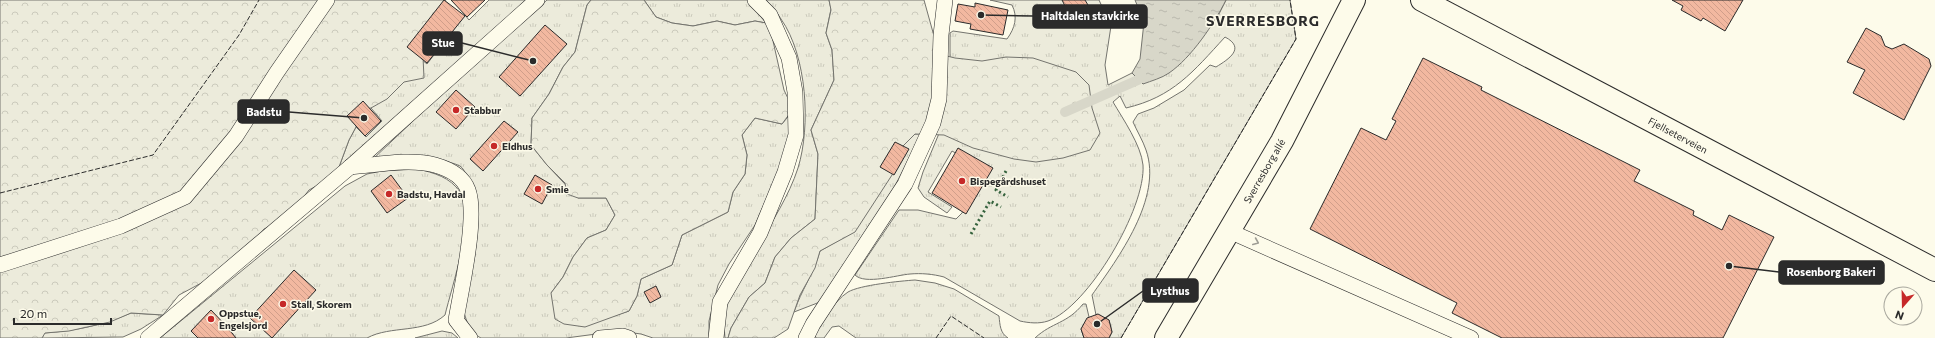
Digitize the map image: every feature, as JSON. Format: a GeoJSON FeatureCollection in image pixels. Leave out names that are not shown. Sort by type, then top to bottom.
{"type":"FeatureCollection","features":[{"type":"Feature","properties":{"kind":"street","name":"Sverresborg allé"},"geometry":{"type":"LineString","coordinates":[[1166,338],[1282,141],[1354,0]]}},
{"type":"Feature","properties":{"kind":"street","name":"Fjellseterveien"},"geometry":{"type":"LineString","coordinates":[[1422,0],[1935,270]]}},
{"type":"Feature","properties":{"kind":"lane"},"geometry":{"type":"LineString","coordinates":[[0,265],[120,226],[185,196],[236,136],[277,72],[327,0]]}},
{"type":"Feature","properties":{"kind":"lane"},"geometry":{"type":"LineString","coordinates":[[148,338],[350,167],[537,0]]}},
{"type":"Feature","properties":{"kind":"lane"},"geometry":{"type":"LineString","coordinates":[[716,338],[720,302],[760,233],[786,172],[796,135],[794,92],[789,58],[770,15],[755,0]]}},
{"type":"Feature","properties":{"kind":"lane"},"geometry":{"type":"LineString","coordinates":[[806,338],[813,324],[905,184],[933,123],[939,99],[941,35],[945,0]]}},
{"type":"Feature","properties":{"kind":"lane"},"geometry":{"type":"LineString","coordinates":[[350,167],[403,162],[435,165],[454,172],[468,190],[472,213],[466,264],[456,320],[470,338]]}},
{"type":"Feature","properties":{"kind":"lane"},"geometry":{"type":"LineString","coordinates":[[1230,230],[1471,338]]}},
{"type":"Feature","properties":{"kind":"lane"},"geometry":{"type":"LineString","coordinates":[[600,338],[623,336],[629,338]]}},
{"type":"Feature","properties":{"kind":"green space"},"geometry":{"type":"Polygon","coordinates":[[[0,0],[446,0],[419,34],[423,57],[424,78],[404,82],[387,99],[371,108],[357,111],[356,127],[349,140],[336,175],[309,190],[296,207],[277,223],[264,229],[250,247],[207,280],[179,295],[163,315],[131,313],[110,322],[69,331],[45,333],[42,338],[0,338],[0,0]]]}},
{"type":"Feature","properties":{"kind":"green space"},"geometry":{"type":"Polygon","coordinates":[[[489,0],[526,0],[336,175],[349,140],[356,127],[366,137],[382,121],[371,108],[416,55],[427,64],[465,15],[469,20],[489,0]]]}},
{"type":"Feature","properties":{"kind":"green space"},"geometry":{"type":"Polygon","coordinates":[[[547,0],[591,0],[587,5],[575,52],[563,67],[549,94],[532,118],[531,145],[547,165],[578,198],[606,198],[615,215],[606,230],[587,238],[573,257],[563,277],[551,293],[607,318],[629,311],[637,296],[641,279],[672,265],[682,235],[728,212],[733,192],[745,174],[747,155],[742,135],[755,118],[782,124],[791,113],[789,146],[755,225],[729,264],[718,285],[709,321],[709,338],[653,338],[641,334],[619,331],[566,338],[481,338],[477,336],[468,324],[464,312],[474,261],[478,224],[474,190],[464,170],[460,166],[450,162],[439,160],[417,158],[372,160],[436,99],[547,0]]]}},
{"type":"Feature","properties":{"kind":"green space"},"geometry":{"type":"Polygon","coordinates":[[[591,0],[644,0],[656,17],[672,23],[693,26],[717,21],[735,25],[755,21],[766,23],[771,32],[784,90],[793,109],[782,124],[755,118],[742,135],[747,155],[745,174],[733,192],[728,212],[682,235],[672,265],[641,279],[637,296],[629,311],[585,327],[564,324],[555,319],[551,293],[563,277],[573,257],[587,238],[606,230],[615,215],[606,198],[578,198],[567,194],[565,183],[547,165],[531,145],[532,118],[549,94],[563,67],[575,52],[587,5],[591,0]]]}},
{"type":"Feature","properties":{"kind":"green space"},"geometry":{"type":"Polygon","coordinates":[[[644,0],[747,0],[766,23],[755,21],[735,25],[717,21],[693,26],[672,23],[656,17],[644,0]]]}},
{"type":"Feature","properties":{"kind":"green space"},"geometry":{"type":"Polygon","coordinates":[[[766,0],[829,0],[831,9],[826,33],[832,50],[834,80],[811,130],[818,154],[815,219],[791,238],[775,257],[765,283],[749,297],[731,328],[728,338],[725,338],[724,315],[729,296],[780,208],[798,168],[802,151],[805,112],[801,71],[790,34],[776,11],[766,0]]]}},
{"type":"Feature","properties":{"kind":"green space"},"geometry":{"type":"Polygon","coordinates":[[[829,0],[924,0],[939,54],[955,58],[982,61],[1006,57],[1033,58],[1076,72],[1089,85],[1092,108],[1100,133],[1090,150],[1063,158],[1036,162],[1014,159],[973,148],[944,135],[915,134],[902,147],[892,175],[855,232],[820,251],[815,268],[800,295],[788,329],[774,338],[728,338],[731,328],[749,297],[765,283],[775,257],[791,238],[815,219],[818,154],[811,130],[834,80],[832,50],[826,33],[831,10],[829,0]]]}},
{"type":"Feature","properties":{"kind":"green space"},"geometry":{"type":"Polygon","coordinates":[[[990,0],[1099,0],[1111,26],[1105,65],[1108,85],[1132,73],[1143,84],[1218,16],[1226,0],[1290,0],[1296,39],[1121,338],[1109,338],[1112,332],[1109,320],[1096,315],[1092,295],[1125,246],[1135,227],[1143,207],[1148,188],[1150,168],[1146,150],[1133,122],[1138,114],[1154,108],[1184,90],[1210,65],[1216,67],[1230,57],[1235,49],[1234,45],[1225,37],[1192,72],[1170,90],[1157,97],[1126,108],[1120,96],[1113,102],[1131,132],[1142,157],[1143,165],[1141,183],[1135,206],[1125,230],[1112,254],[1080,297],[1064,312],[1045,322],[1023,322],[944,277],[931,274],[914,274],[881,279],[866,279],[855,275],[899,210],[918,210],[956,219],[962,213],[987,171],[952,151],[928,192],[952,207],[947,213],[924,197],[918,188],[945,119],[950,63],[950,33],[953,31],[1007,39],[1014,27],[1015,14],[1012,5],[990,0]]]}},
{"type":"Feature","properties":{"kind":"green space"},"geometry":{"type":"Polygon","coordinates":[[[915,134],[921,134],[894,188],[820,302],[794,312],[820,251],[855,231],[902,147],[915,134]]]}},
{"type":"Feature","properties":{"kind":"green space"},"geometry":{"type":"Polygon","coordinates":[[[418,169],[447,179],[460,192],[464,203],[464,234],[457,270],[445,315],[437,321],[427,325],[376,334],[367,338],[160,338],[345,186],[367,174],[382,171],[418,169]]]}},
{"type":"Feature","properties":{"kind":"green space"},"geometry":{"type":"Polygon","coordinates":[[[915,280],[935,283],[954,289],[999,316],[1002,331],[1008,338],[856,338],[839,326],[832,327],[824,338],[816,338],[815,335],[829,312],[848,292],[871,285],[915,280]]]}},
{"type":"Feature","properties":{"kind":"green space"},"geometry":{"type":"Polygon","coordinates":[[[1083,304],[1086,304],[1089,317],[1081,329],[1084,338],[1035,338],[1047,329],[1071,316],[1083,304]]]}},
{"type":"Feature","properties":{"kind":"green space"},"geometry":{"type":"Polygon","coordinates":[[[131,313],[163,315],[141,329],[123,337],[42,338],[44,333],[89,327],[131,313]]]}},
{"type":"Feature","properties":{"kind":"green space"},"geometry":{"type":"Polygon","coordinates":[[[442,331],[452,333],[458,338],[415,338],[442,331]]]}},
{"type":"Feature","properties":{"kind":"water"},"geometry":{"type":"Polygon","coordinates":[[[1135,0],[1226,0],[1208,30],[1186,59],[1166,75],[1143,84],[1132,73],[1140,59],[1144,22],[1135,0]]]}},
{"type":"Feature","properties":{"kind":"building"},"geometry":{"type":"Polygon","coordinates":[[[444,0],[465,16],[427,63],[407,47],[444,0]]]}},
{"type":"Feature","properties":{"kind":"building"},"geometry":{"type":"Polygon","coordinates":[[[451,0],[485,0],[467,17],[451,0]]]}},
{"type":"Feature","properties":{"kind":"building"},"geometry":{"type":"Polygon","coordinates":[[[1062,0],[1085,0],[1088,5],[1069,14],[1062,0]]]}},
{"type":"Feature","properties":{"kind":"building"},"geometry":{"type":"Polygon","coordinates":[[[1672,0],[1743,0],[1725,31],[1703,18],[1701,21],[1681,10],[1683,6],[1672,0]]]}},
{"type":"Feature","properties":{"kind":"building"},"geometry":{"type":"Polygon","coordinates":[[[975,3],[1008,10],[1003,35],[970,29],[971,24],[955,21],[958,4],[975,7],[975,3]]]}},
{"type":"Feature","properties":{"kind":"building"},"geometry":{"type":"Polygon","coordinates":[[[545,25],[567,44],[520,96],[499,77],[545,25]]]}},
{"type":"Feature","properties":{"kind":"building"},"geometry":{"type":"Polygon","coordinates":[[[1866,28],[1881,36],[1885,46],[1892,49],[1904,44],[1929,59],[1931,66],[1904,120],[1853,93],[1865,70],[1847,62],[1866,28]]]}},
{"type":"Feature","properties":{"kind":"building"},"geometry":{"type":"Polygon","coordinates":[[[1423,58],[1482,87],[1481,90],[1640,170],[1634,181],[1694,211],[1693,215],[1722,230],[1729,215],[1774,237],[1723,338],[1502,338],[1452,313],[1457,303],[1310,229],[1361,128],[1386,140],[1396,121],[1392,119],[1423,58]]]}},
{"type":"Feature","properties":{"kind":"building","name":"Stabbur"},"geometry":{"type":"Polygon","coordinates":[[[456,90],[475,107],[456,129],[436,112],[456,90]]]}},
{"type":"Feature","properties":{"kind":"building"},"geometry":{"type":"Polygon","coordinates":[[[363,101],[381,121],[365,136],[347,116],[363,101]]]}},
{"type":"Feature","properties":{"kind":"building","name":"Eldhus"},"geometry":{"type":"Polygon","coordinates":[[[504,121],[518,132],[483,171],[470,159],[504,121]]]}},
{"type":"Feature","properties":{"kind":"building"},"geometry":{"type":"Polygon","coordinates":[[[895,142],[909,149],[894,175],[880,167],[895,142]]]}},
{"type":"Feature","properties":{"kind":"building","name":"Bispegårdshuset"},"geometry":{"type":"Polygon","coordinates":[[[958,148],[993,168],[966,214],[932,193],[958,148]]]}},
{"type":"Feature","properties":{"kind":"building","name":"Badstu, Havdal"},"geometry":{"type":"Polygon","coordinates":[[[391,175],[408,198],[387,213],[371,191],[391,175]]]}},
{"type":"Feature","properties":{"kind":"building","name":"Smie"},"geometry":{"type":"Polygon","coordinates":[[[535,175],[552,185],[542,204],[524,194],[535,175]]]}},
{"type":"Feature","properties":{"kind":"building","name":"Stall, Skorem"},"geometry":{"type":"Polygon","coordinates":[[[294,270],[316,290],[272,338],[250,318],[294,270]]]}},
{"type":"Feature","properties":{"kind":"building"},"geometry":{"type":"Polygon","coordinates":[[[656,286],[661,297],[650,303],[644,292],[656,286]]]}},
{"type":"Feature","properties":{"kind":"building","name":"Oppstue, Engelsjord"},"geometry":{"type":"Polygon","coordinates":[[[211,310],[236,338],[198,338],[191,331],[211,310]]]}},
{"type":"Feature","properties":{"kind":"building"},"geometry":{"type":"Polygon","coordinates":[[[1098,314],[1109,320],[1112,332],[1109,338],[1084,338],[1081,329],[1087,318],[1098,314]]]}},
{"type":"Feature","properties":{"kind":"waterway"},"geometry":{"type":"LineString","coordinates":[[1065,112],[1138,80]]}},
{"type":"Feature","properties":{"kind":"hedge"},"geometry":{"type":"LineString","coordinates":[[1006,171],[996,190],[1008,197]]}},
{"type":"Feature","properties":{"kind":"hedge"},"geometry":{"type":"LineString","coordinates":[[971,234],[990,201],[1001,207]]}},
{"type":"Feature","properties":{"kind":"fence"},"geometry":{"type":"LineString","coordinates":[[0,193],[153,155],[239,35],[259,0]]}},
{"type":"Feature","properties":{"kind":"fence"},"geometry":{"type":"LineString","coordinates":[[1121,338],[1296,39],[1290,0]]}},
{"type":"Feature","properties":{"kind":"fence"},"geometry":{"type":"LineString","coordinates":[[936,338],[951,316],[984,338]]}},
{"type":"Feature","properties":{"kind":"place","name":"Haltdalen stavkirke"},"geometry":{"type":"Point","coordinates":[981,15]}},
{"type":"Feature","properties":{"kind":"place","name":"Stue"},"geometry":{"type":"Point","coordinates":[533,61]}},
{"type":"Feature","properties":{"kind":"place","name":"Stabbur"},"geometry":{"type":"Point","coordinates":[456,110]}},
{"type":"Feature","properties":{"kind":"place","name":"Badstu"},"geometry":{"type":"Point","coordinates":[364,118]}},
{"type":"Feature","properties":{"kind":"place","name":"Eldhus"},"geometry":{"type":"Point","coordinates":[494,146]}},
{"type":"Feature","properties":{"kind":"place","name":"Bispegårdshuset"},"geometry":{"type":"Point","coordinates":[962,181]}},
{"type":"Feature","properties":{"kind":"place","name":"Smie"},"geometry":{"type":"Point","coordinates":[538,189]}},
{"type":"Feature","properties":{"kind":"place","name":"Badstu, Havdal"},"geometry":{"type":"Point","coordinates":[389,194]}},
{"type":"Feature","properties":{"kind":"place","name":"Rosenborg Bakeri"},"geometry":{"type":"Point","coordinates":[1729,266]}},
{"type":"Feature","properties":{"kind":"place","name":"Stall, Skorem"},"geometry":{"type":"Point","coordinates":[283,304]}},
{"type":"Feature","properties":{"kind":"place","name":"Oppstue, Engelsjord"},"geometry":{"type":"Point","coordinates":[211,319]}},
{"type":"Feature","properties":{"kind":"place","name":"Lysthus"},"geometry":{"type":"Point","coordinates":[1097,324]}},
{"type":"Feature","properties":{"kind":"district","name":"SVERRESBORG"},"geometry":{"type":"Point","coordinates":[1263,21]}}]}
